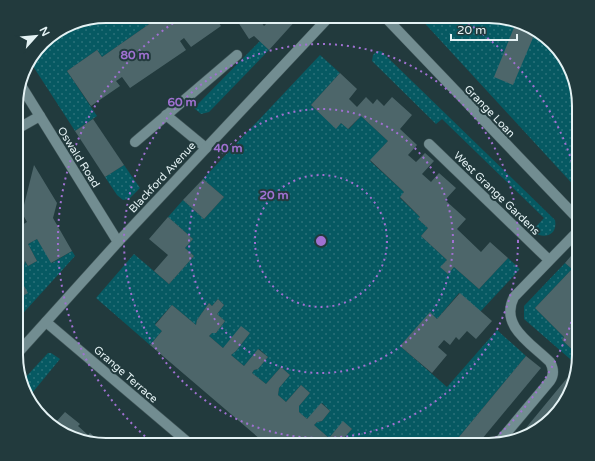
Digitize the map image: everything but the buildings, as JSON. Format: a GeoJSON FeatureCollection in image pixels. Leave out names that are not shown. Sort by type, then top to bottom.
{"type":"FeatureCollection","features":[{"type":"Feature","properties":{"kind":"street","name":"Blackford Avenue"},"geometry":{"type":"LineString","coordinates":[[23,347],[118,242],[323,23]]}},
{"type":"Feature","properties":{"kind":"street","name":"Grange Loan"},"geometry":{"type":"LineString","coordinates":[[391,23],[572,213]]}},
{"type":"Feature","properties":{"kind":"street"},"geometry":{"type":"LineString","coordinates":[[135,142],[237,55]]}},
{"type":"Feature","properties":{"kind":"street","name":"Oswald Road"},"geometry":{"type":"LineString","coordinates":[[25,92],[118,242]]}},
{"type":"Feature","properties":{"kind":"street"},"geometry":{"type":"LineString","coordinates":[[166,115],[206,148]]}},
{"type":"Feature","properties":{"kind":"street"},"geometry":{"type":"LineString","coordinates":[[23,126],[40,116]]}},
{"type":"Feature","properties":{"kind":"street","name":"West Grange Gardens"},"geometry":{"type":"LineString","coordinates":[[429,144],[550,260]]}},
{"type":"Feature","properties":{"kind":"street"},"geometry":{"type":"LineString","coordinates":[[504,436],[550,381],[553,374],[550,362],[515,329],[509,314],[510,304],[514,297],[572,237]]}},
{"type":"Feature","properties":{"kind":"street","name":"Grange Terrace"},"geometry":{"type":"LineString","coordinates":[[46,322],[183,438]]}},
{"type":"Feature","properties":{"kind":"shaded area"},"geometry":{"type":"Polygon","coordinates":[[[106,23],[151,23],[102,57],[97,50],[67,71],[97,116],[75,131],[33,67],[37,60],[39,56],[56,56],[56,40],[64,34],[79,27],[106,23]]]}},
{"type":"Feature","properties":{"kind":"shaded area"},"geometry":{"type":"Polygon","coordinates":[[[425,23],[494,23],[516,27],[540,40],[548,47],[561,64],[568,79],[571,95],[572,183],[425,23]]]}},
{"type":"Feature","properties":{"kind":"shaded area"},"geometry":{"type":"Polygon","coordinates":[[[260,41],[269,50],[209,112],[201,114],[194,108],[260,41]]]}},
{"type":"Feature","properties":{"kind":"shaded area"},"geometry":{"type":"Polygon","coordinates":[[[377,51],[381,51],[555,220],[554,230],[552,233],[545,236],[536,234],[532,231],[544,218],[442,119],[436,124],[372,61],[373,55],[377,51]]]}},
{"type":"Feature","properties":{"kind":"shaded area"},"geometry":{"type":"Polygon","coordinates":[[[320,55],[340,73],[311,105],[336,128],[341,123],[349,129],[361,116],[388,141],[370,161],[404,192],[400,198],[420,217],[418,219],[428,228],[421,236],[447,260],[441,267],[448,274],[454,267],[479,289],[508,258],[520,269],[480,312],[459,293],[437,319],[430,313],[400,346],[447,387],[497,330],[526,356],[459,437],[460,438],[344,438],[352,429],[343,422],[329,438],[314,425],[317,422],[322,421],[330,411],[322,403],[307,419],[299,412],[299,406],[310,393],[301,385],[286,402],[278,395],[279,388],[290,375],[281,367],[266,384],[252,373],[254,370],[258,369],[268,357],[259,349],[244,366],[231,355],[250,333],[223,348],[209,336],[212,333],[216,333],[225,321],[217,314],[224,305],[218,299],[212,306],[209,303],[197,320],[196,325],[172,305],[155,324],[162,331],[150,345],[96,298],[134,254],[169,284],[194,256],[185,248],[193,239],[168,217],[183,200],[204,219],[224,197],[203,179],[320,55]]]}},
{"type":"Feature","properties":{"kind":"shaded area"},"geometry":{"type":"Polygon","coordinates":[[[124,165],[140,188],[129,199],[123,200],[117,195],[105,177],[124,165]]]}},
{"type":"Feature","properties":{"kind":"shaded area"},"geometry":{"type":"Polygon","coordinates":[[[37,239],[52,263],[72,251],[75,256],[23,313],[23,270],[25,261],[28,266],[37,261],[28,244],[37,239]]]}},
{"type":"Feature","properties":{"kind":"shaded area"},"geometry":{"type":"Polygon","coordinates":[[[565,263],[572,269],[535,308],[564,337],[562,340],[572,349],[572,361],[524,319],[524,306],[565,263]]]}},
{"type":"Feature","properties":{"kind":"shaded area"},"geometry":{"type":"Polygon","coordinates":[[[48,353],[51,353],[60,359],[32,393],[26,377],[48,353]]]}}]}
